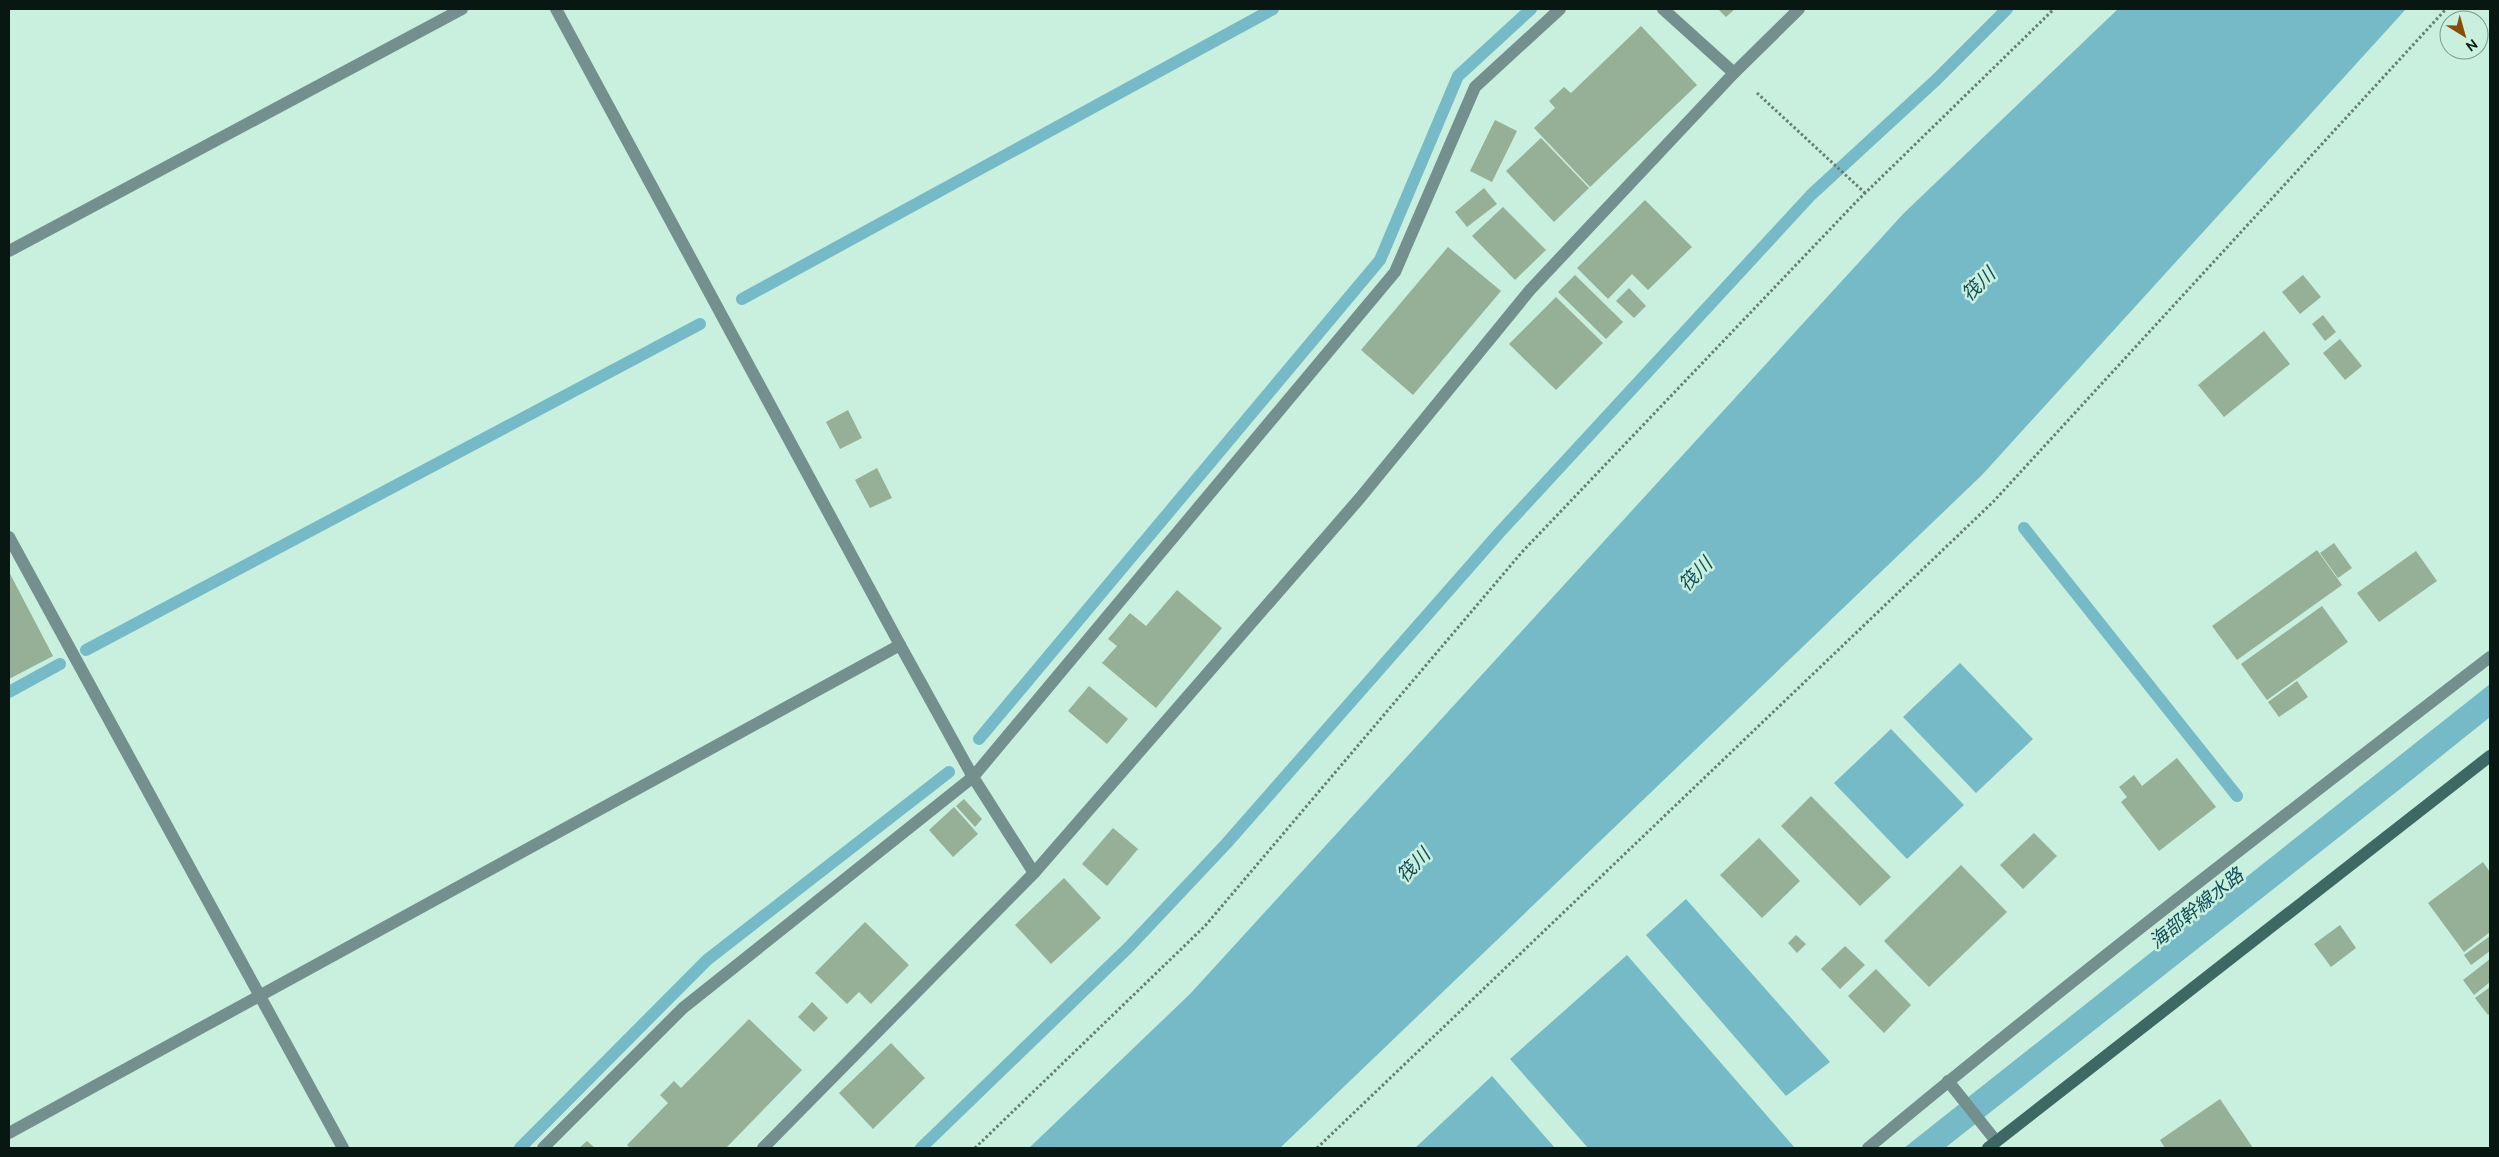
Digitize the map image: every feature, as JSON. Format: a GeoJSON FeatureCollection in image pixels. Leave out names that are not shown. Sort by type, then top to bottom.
{"type":"FeatureCollection","features":[{"type":"Feature","properties":{"kind":"street"},"geometry":{"type":"LineString","coordinates":[[9,251],[462,9]]}},
{"type":"Feature","properties":{"kind":"street"},"geometry":{"type":"LineString","coordinates":[[556,9],[900,645],[973,777],[1034,874]]}},
{"type":"Feature","properties":{"kind":"street"},"geometry":{"type":"LineString","coordinates":[[543,1148],[683,1008],[973,777],[1395,272],[1474,87],[1560,9]]}},
{"type":"Feature","properties":{"kind":"street"},"geometry":{"type":"LineString","coordinates":[[1663,9],[1734,73]]}},
{"type":"Feature","properties":{"kind":"street"},"geometry":{"type":"LineString","coordinates":[[763,1148],[1034,874],[1360,498],[1530,290],[1734,73],[1799,9]]}},
{"type":"Feature","properties":{"kind":"street"},"geometry":{"type":"LineString","coordinates":[[9,537],[343,1148]]}},
{"type":"Feature","properties":{"kind":"street"},"geometry":{"type":"LineString","coordinates":[[9,1133],[900,645]]}},
{"type":"Feature","properties":{"kind":"street"},"geometry":{"type":"LineString","coordinates":[[1868,1148],[1948,1081],[2258,836],[2490,657]]}},
{"type":"Feature","properties":{"kind":"street"},"geometry":{"type":"LineString","coordinates":[[1948,1081],[1984,1125],[1992,1145],[2490,756]]}},
{"type":"Feature","properties":{"kind":"path"},"geometry":{"type":"LineString","coordinates":[[975,1148],[1205,926],[1522,552],[1865,193],[2054,9]]}},
{"type":"Feature","properties":{"kind":"path"},"geometry":{"type":"LineString","coordinates":[[1317,1148],[1993,502],[2446,9]]}},
{"type":"Feature","properties":{"kind":"path"},"geometry":{"type":"LineString","coordinates":[[1734,73],[1865,193]]}},
{"type":"Feature","properties":{"kind":"water","name":"筏川"},"geometry":{"type":"Polygon","coordinates":[[[2118,9],[2406,9],[1982,475],[1280,1148],[1029,1148],[1190,994],[1904,213],[2118,9]]]}},
{"type":"Feature","properties":{"kind":"water"},"geometry":{"type":"Polygon","coordinates":[[[1960,663],[2033,739],[1976,793],[1903,717],[1960,663]]]}},
{"type":"Feature","properties":{"kind":"water"},"geometry":{"type":"Polygon","coordinates":[[[2490,684],[2490,717],[2414,778],[1945,1148],[1904,1148],[2490,684]]]}},
{"type":"Feature","properties":{"kind":"water"},"geometry":{"type":"Polygon","coordinates":[[[1891,729],[1964,805],[1907,859],[1834,783],[1891,729]]]}},
{"type":"Feature","properties":{"kind":"water"},"geometry":{"type":"Polygon","coordinates":[[[1686,899],[1830,1062],[1786,1096],[1646,935],[1686,899]]]}},
{"type":"Feature","properties":{"kind":"water"},"geometry":{"type":"Polygon","coordinates":[[[1627,955],[1795,1148],[1588,1148],[1510,1059],[1627,955]]]}},
{"type":"Feature","properties":{"kind":"water"},"geometry":{"type":"Polygon","coordinates":[[[1492,1076],[1555,1148],[1415,1148],[1492,1076]]]}},
{"type":"Feature","properties":{"kind":"building"},"geometry":{"type":"Polygon","coordinates":[[[1718,9],[1735,9],[1726,17],[1718,9]]]}},
{"type":"Feature","properties":{"kind":"building"},"geometry":{"type":"Polygon","coordinates":[[[1641,26],[1697,85],[1590,187],[1534,128],[1555,108],[1549,101],[1564,87],[1571,93],[1641,26]]]}},
{"type":"Feature","properties":{"kind":"building"},"geometry":{"type":"Polygon","coordinates":[[[1495,120],[1517,131],[1492,182],[1470,171],[1495,120]]]}},
{"type":"Feature","properties":{"kind":"building"},"geometry":{"type":"Polygon","coordinates":[[[1541,138],[1589,188],[1554,222],[1506,171],[1541,138]]]}},
{"type":"Feature","properties":{"kind":"building"},"geometry":{"type":"Polygon","coordinates":[[[1484,188],[1497,204],[1467,227],[1455,212],[1484,188]]]}},
{"type":"Feature","properties":{"kind":"building"},"geometry":{"type":"Polygon","coordinates":[[[1645,200],[1692,247],[1648,290],[1632,274],[1608,299],[1577,268],[1645,200]]]}},
{"type":"Feature","properties":{"kind":"building"},"geometry":{"type":"Polygon","coordinates":[[[1503,207],[1546,250],[1515,280],[1472,236],[1503,207]]]}},
{"type":"Feature","properties":{"kind":"building"},"geometry":{"type":"Polygon","coordinates":[[[1448,247],[1501,291],[1413,395],[1361,350],[1448,247]]]}},
{"type":"Feature","properties":{"kind":"building"},"geometry":{"type":"Polygon","coordinates":[[[1575,275],[1623,322],[1606,339],[1558,292],[1575,275]]]}},
{"type":"Feature","properties":{"kind":"building"},"geometry":{"type":"Polygon","coordinates":[[[2303,275],[2321,297],[2300,314],[2282,292],[2303,275]]]}},
{"type":"Feature","properties":{"kind":"building"},"geometry":{"type":"Polygon","coordinates":[[[1629,288],[1646,306],[1634,318],[1616,301],[1629,288]]]}},
{"type":"Feature","properties":{"kind":"building"},"geometry":{"type":"Polygon","coordinates":[[[1556,297],[1603,343],[1556,390],[1509,344],[1556,297]]]}},
{"type":"Feature","properties":{"kind":"building"},"geometry":{"type":"Polygon","coordinates":[[[2323,315],[2336,332],[2325,341],[2312,324],[2323,315]]]}},
{"type":"Feature","properties":{"kind":"building"},"geometry":{"type":"Polygon","coordinates":[[[2264,331],[2290,364],[2224,417],[2198,385],[2264,331]]]}},
{"type":"Feature","properties":{"kind":"building"},"geometry":{"type":"Polygon","coordinates":[[[2340,339],[2362,366],[2345,380],[2323,353],[2340,339]]]}},
{"type":"Feature","properties":{"kind":"building"},"geometry":{"type":"Polygon","coordinates":[[[848,410],[862,438],[840,449],[826,422],[848,410]]]}},
{"type":"Feature","properties":{"kind":"building"},"geometry":{"type":"Polygon","coordinates":[[[877,468],[892,498],[870,508],[855,480],[877,468]]]}},
{"type":"Feature","properties":{"kind":"building"},"geometry":{"type":"Polygon","coordinates":[[[2334,543],[2352,568],[2338,578],[2320,553],[2334,543]]]}},
{"type":"Feature","properties":{"kind":"building"},"geometry":{"type":"Polygon","coordinates":[[[2317,550],[2342,585],[2237,660],[2212,626],[2317,550]]]}},
{"type":"Feature","properties":{"kind":"building"},"geometry":{"type":"Polygon","coordinates":[[[2416,551],[2437,581],[2379,622],[2357,593],[2416,551]]]}},
{"type":"Feature","properties":{"kind":"building"},"geometry":{"type":"Polygon","coordinates":[[[9,572],[53,656],[9,679],[9,572]]]}},
{"type":"Feature","properties":{"kind":"building"},"geometry":{"type":"Polygon","coordinates":[[[1177,590],[1222,628],[1156,708],[1102,663],[1117,646],[1108,639],[1130,613],[1146,626],[1177,590]]]}},
{"type":"Feature","properties":{"kind":"building"},"geometry":{"type":"Polygon","coordinates":[[[2322,606],[2348,642],[2267,700],[2241,664],[2322,606]]]}},
{"type":"Feature","properties":{"kind":"building"},"geometry":{"type":"Polygon","coordinates":[[[2297,681],[2308,697],[2279,717],[2268,702],[2297,681]]]}},
{"type":"Feature","properties":{"kind":"building"},"geometry":{"type":"Polygon","coordinates":[[[1089,686],[1128,719],[1107,744],[1068,711],[1089,686]]]}},
{"type":"Feature","properties":{"kind":"building"},"geometry":{"type":"Polygon","coordinates":[[[2177,758],[2216,807],[2159,851],[2121,802],[2127,797],[2119,787],[2134,775],[2142,786],[2177,758]]]}},
{"type":"Feature","properties":{"kind":"building"},"geometry":{"type":"Polygon","coordinates":[[[1811,796],[1891,877],[1860,906],[1781,826],[1811,796]]]}},
{"type":"Feature","properties":{"kind":"building"},"geometry":{"type":"Polygon","coordinates":[[[964,799],[982,819],[975,827],[956,806],[964,799]]]}},
{"type":"Feature","properties":{"kind":"building"},"geometry":{"type":"Polygon","coordinates":[[[954,807],[978,834],[953,857],[929,830],[954,807]]]}},
{"type":"Feature","properties":{"kind":"building"},"geometry":{"type":"Polygon","coordinates":[[[1113,828],[1138,849],[1107,886],[1082,864],[1113,828]]]}},
{"type":"Feature","properties":{"kind":"building"},"geometry":{"type":"Polygon","coordinates":[[[2034,833],[2057,856],[2023,889],[2000,865],[2034,833]]]}},
{"type":"Feature","properties":{"kind":"building"},"geometry":{"type":"Polygon","coordinates":[[[1759,838],[1800,881],[1762,918],[1720,875],[1759,838]]]}},
{"type":"Feature","properties":{"kind":"building"},"geometry":{"type":"Polygon","coordinates":[[[2483,862],[2490,872],[2490,932],[2464,952],[2428,903],[2483,862]]]}},
{"type":"Feature","properties":{"kind":"building"},"geometry":{"type":"Polygon","coordinates":[[[1961,865],[2007,912],[1929,987],[1884,941],[1961,865]]]}},
{"type":"Feature","properties":{"kind":"building"},"geometry":{"type":"Polygon","coordinates":[[[1064,878],[1101,918],[1051,964],[1015,925],[1064,878]]]}},
{"type":"Feature","properties":{"kind":"building"},"geometry":{"type":"Polygon","coordinates":[[[865,922],[909,965],[871,1004],[859,992],[847,1004],[815,973],[865,922]]]}},
{"type":"Feature","properties":{"kind":"building"},"geometry":{"type":"Polygon","coordinates":[[[2340,925],[2356,948],[2331,967],[2314,944],[2340,925]]]}},
{"type":"Feature","properties":{"kind":"building"},"geometry":{"type":"Polygon","coordinates":[[[1796,935],[1806,944],[1797,953],[1788,943],[1796,935]]]}},
{"type":"Feature","properties":{"kind":"building"},"geometry":{"type":"Polygon","coordinates":[[[2490,936],[2490,951],[2471,965],[2464,955],[2490,936]]]}},
{"type":"Feature","properties":{"kind":"building"},"geometry":{"type":"Polygon","coordinates":[[[1845,946],[1865,965],[1840,989],[1821,969],[1845,946]]]}},
{"type":"Feature","properties":{"kind":"building"},"geometry":{"type":"Polygon","coordinates":[[[2490,959],[2490,982],[2474,995],[2463,980],[2490,959]]]}},
{"type":"Feature","properties":{"kind":"building"},"geometry":{"type":"Polygon","coordinates":[[[1876,969],[1911,1005],[1884,1033],[1848,996],[1876,969]]]}},
{"type":"Feature","properties":{"kind":"building"},"geometry":{"type":"Polygon","coordinates":[[[2490,987],[2490,1013],[2488,1015],[2475,998],[2490,987]]]}},
{"type":"Feature","properties":{"kind":"building"},"geometry":{"type":"Polygon","coordinates":[[[812,1002],[828,1018],[814,1032],[798,1017],[812,1002]]]}},
{"type":"Feature","properties":{"kind":"building"},"geometry":{"type":"Polygon","coordinates":[[[749,1019],[802,1070],[726,1148],[630,1148],[627,1145],[668,1103],[660,1095],[674,1081],[681,1088],[749,1019]]]}},
{"type":"Feature","properties":{"kind":"building"},"geometry":{"type":"Polygon","coordinates":[[[891,1043],[925,1078],[873,1129],[839,1093],[891,1043]]]}},
{"type":"Feature","properties":{"kind":"building"},"geometry":{"type":"Polygon","coordinates":[[[2220,1099],[2253,1148],[2165,1148],[2160,1140],[2220,1099]]]}},
{"type":"Feature","properties":{"kind":"building"},"geometry":{"type":"Polygon","coordinates":[[[587,1141],[595,1148],[579,1148],[587,1141]]]}},
{"type":"Feature","properties":{"kind":"waterway"},"geometry":{"type":"LineString","coordinates":[[742,299],[1273,9]]}},
{"type":"Feature","properties":{"kind":"waterway"},"geometry":{"type":"LineString","coordinates":[[979,739],[1380,260],[1458,76],[1531,9]]}},
{"type":"Feature","properties":{"kind":"waterway"},"geometry":{"type":"LineString","coordinates":[[921,1148],[1129,947],[1226,844],[1500,532],[1811,195],[1936,80],[2007,9]]}},
{"type":"Feature","properties":{"kind":"waterway"},"geometry":{"type":"LineString","coordinates":[[86,650],[700,324]]}},
{"type":"Feature","properties":{"kind":"waterway"},"geometry":{"type":"LineString","coordinates":[[2024,528],[2237,796]]}},
{"type":"Feature","properties":{"kind":"waterway"},"geometry":{"type":"LineString","coordinates":[[9,692],[60,664]]}},
{"type":"Feature","properties":{"kind":"waterway"},"geometry":{"type":"LineString","coordinates":[[520,1148],[707,960],[949,772]]}},
{"type":"Feature","properties":{"kind":"water label","name":"海部幹線水路"},"geometry":{"type":"Point","coordinates":[2196,908]}}]}
